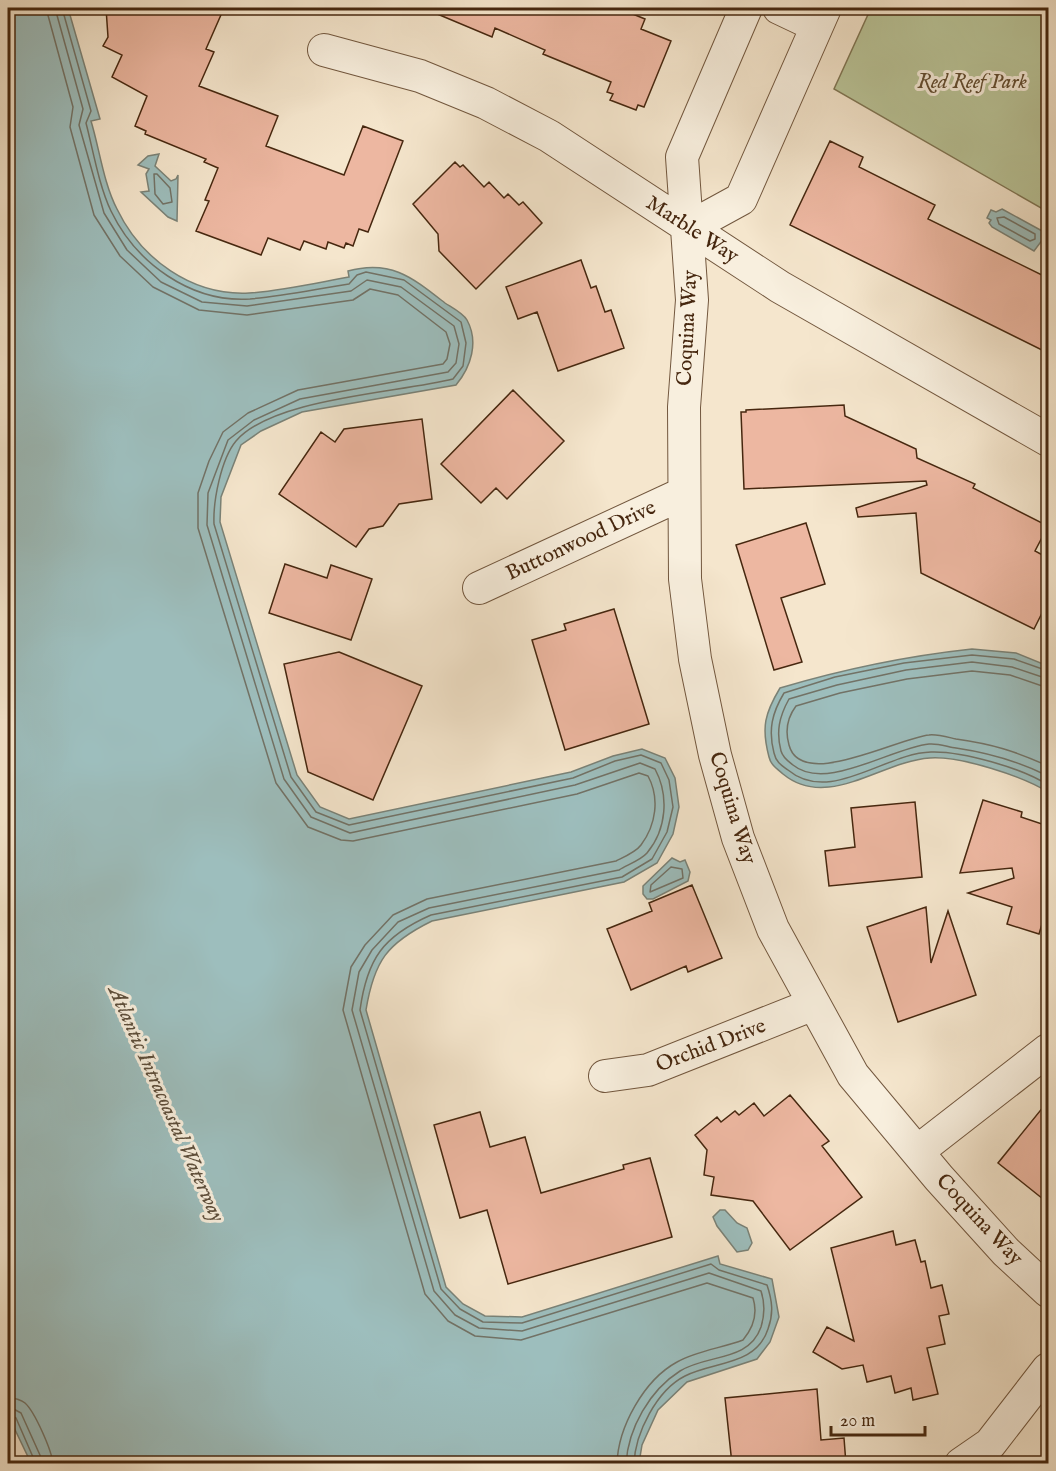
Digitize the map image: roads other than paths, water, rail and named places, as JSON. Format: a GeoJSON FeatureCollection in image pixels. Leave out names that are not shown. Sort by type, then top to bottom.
{"type":"FeatureCollection","features":[{"type":"Feature","properties":{"kind":"street","name":"Coquina Way"},"geometry":{"type":"LineString","coordinates":[[746,8],[682,157],[692,300],[684,407],[682,494],[686,590],[695,659],[715,755],[738,838],[773,929],[853,1075],[1006,1252],[1048,1291]]}},
{"type":"Feature","properties":{"kind":"street"},"geometry":{"type":"LineString","coordinates":[[688,228],[741,199],[821,17],[779,8]]}},
{"type":"Feature","properties":{"kind":"street","name":"Marble Way"},"geometry":{"type":"LineString","coordinates":[[324,50],[386,65],[486,103],[549,136],[780,287],[1048,440]]}},
{"type":"Feature","properties":{"kind":"street","name":"Buttonwood Drive"},"geometry":{"type":"LineString","coordinates":[[479,588],[682,494]]}},
{"type":"Feature","properties":{"kind":"street","name":"Orchid Drive"},"geometry":{"type":"LineString","coordinates":[[606,1076],[648,1070],[814,1004]]}},
{"type":"Feature","properties":{"kind":"street"},"geometry":{"type":"LineString","coordinates":[[918,1151],[1048,1050]]}},
{"type":"Feature","properties":{"kind":"street"},"geometry":{"type":"LineString","coordinates":[[961,1464],[990,1444],[1048,1370]]}},
{"type":"Feature","properties":{"kind":"water","name":"Atlantic Intracoastal Waterway"},"geometry":{"type":"Polygon","coordinates":[[[8,8],[68,8],[100,119],[91,121],[112,199],[127,227],[140,244],[171,271],[208,288],[249,293],[286,289],[349,277],[348,271],[363,268],[389,269],[412,279],[460,313],[471,328],[472,354],[466,370],[456,385],[302,412],[261,431],[241,445],[221,497],[220,522],[297,775],[320,807],[349,819],[571,772],[613,756],[642,749],[665,758],[675,778],[679,807],[673,834],[657,863],[624,882],[432,921],[404,937],[385,955],[373,979],[366,1010],[446,1287],[463,1304],[485,1316],[522,1317],[718,1256],[720,1264],[772,1279],[779,1317],[770,1342],[757,1359],[687,1382],[658,1410],[642,1445],[639,1463],[31,1463],[8,1415],[8,8]]]}},
{"type":"Feature","properties":{"kind":"water"},"geometry":{"type":"Polygon","coordinates":[[[159,154],[155,166],[171,181],[178,175],[177,221],[168,217],[141,192],[149,191],[146,174],[149,169],[138,165],[148,156],[159,154]]]}},
{"type":"Feature","properties":{"kind":"water"},"geometry":{"type":"Polygon","coordinates":[[[1002,209],[1044,232],[1043,239],[1034,251],[992,227],[989,223],[991,220],[987,218],[991,210],[996,212],[1002,209]]]}},
{"type":"Feature","properties":{"kind":"water"},"geometry":{"type":"Polygon","coordinates":[[[972,649],[1016,653],[1048,666],[1048,792],[991,768],[943,758],[911,761],[855,781],[818,788],[800,784],[783,774],[771,762],[765,729],[768,713],[780,688],[876,664],[972,649]]]}},
{"type":"Feature","properties":{"kind":"water"},"geometry":{"type":"Polygon","coordinates":[[[672,858],[680,862],[685,860],[690,872],[688,881],[653,899],[647,899],[643,894],[643,886],[672,858]]]}},
{"type":"Feature","properties":{"kind":"water"},"geometry":{"type":"Polygon","coordinates":[[[720,1210],[725,1210],[737,1223],[747,1228],[752,1243],[748,1250],[737,1252],[717,1226],[713,1217],[720,1210]]]}},
{"type":"Feature","properties":{"kind":"park label","name":"Red Reef Park"},"geometry":{"type":"Point","coordinates":[972,82]}}]}
